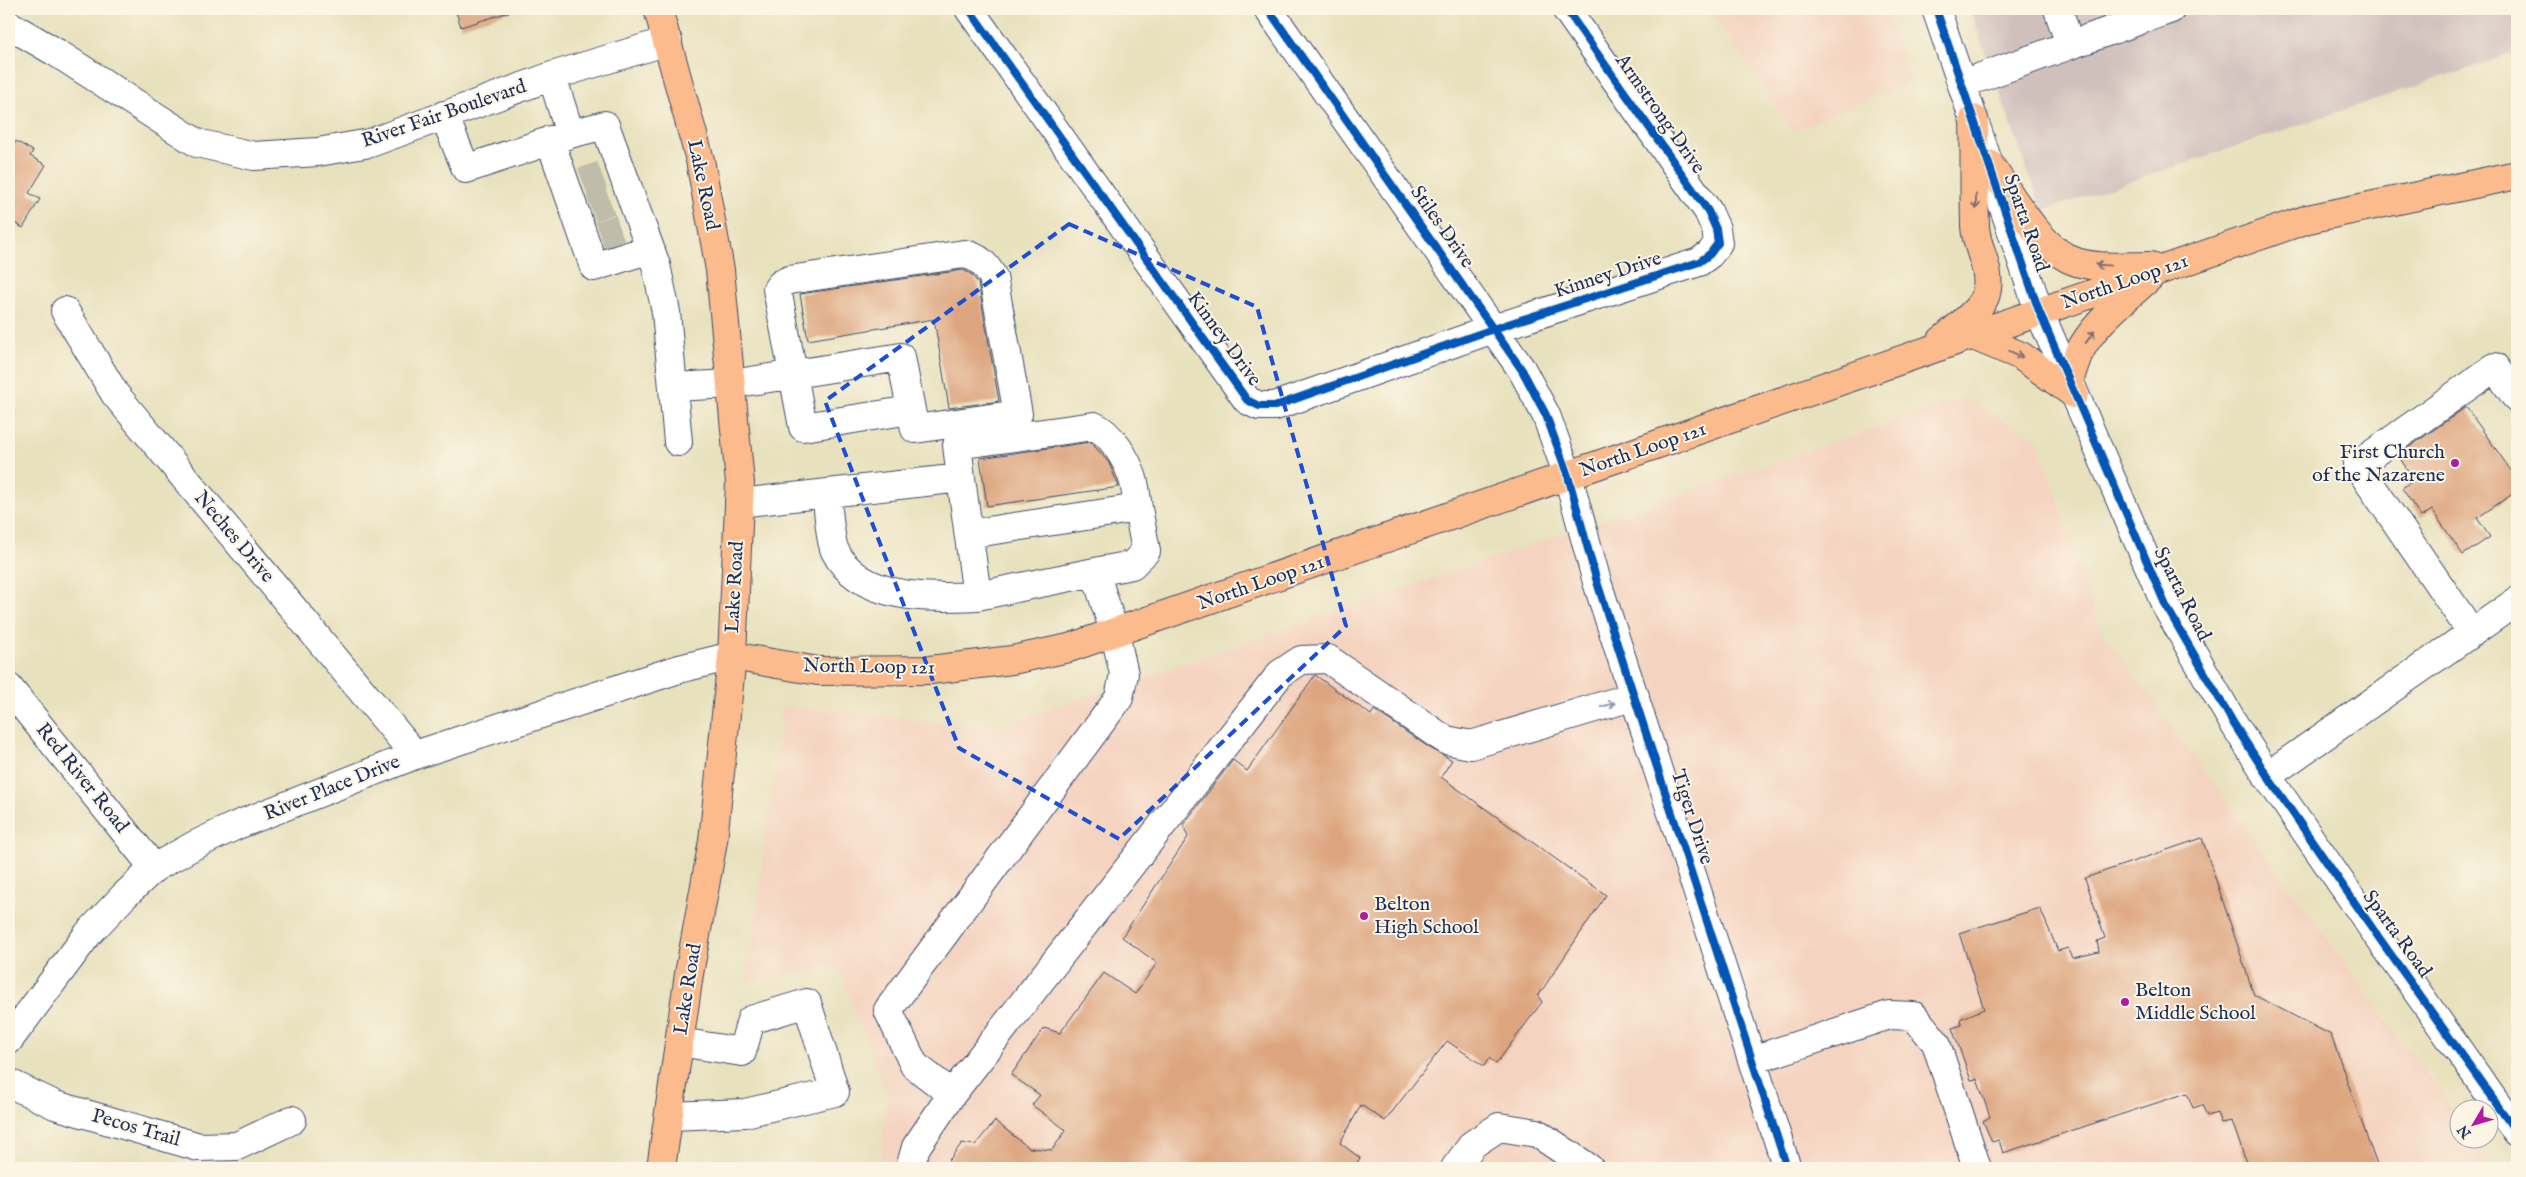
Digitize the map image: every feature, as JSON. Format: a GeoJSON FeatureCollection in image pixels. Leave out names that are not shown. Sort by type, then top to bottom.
{"type":"FeatureCollection","features":[{"type":"Feature","properties":{"kind":"main road","name":"Lake Road"},"geometry":{"type":"LineString","coordinates":[[658,9],[703,178],[720,270],[740,483],[732,656],[713,841],[679,1042],[661,1168]]}},
{"type":"Feature","properties":{"kind":"main road"},"geometry":{"type":"LineString","coordinates":[[1929,350],[1956,329],[1984,299],[1987,289],[1985,261],[1976,228],[1974,119]]}},
{"type":"Feature","properties":{"kind":"main road"},"geometry":{"type":"LineString","coordinates":[[1990,164],[2030,221],[2048,242],[2069,259],[2097,265],[2163,269]]}},
{"type":"Feature","properties":{"kind":"main road","name":"North Loop 121"},"geometry":{"type":"LineString","coordinates":[[732,656],[818,671],[930,670],[1012,660],[1069,648],[1115,634],[2308,219],[2517,175]]}},
{"type":"Feature","properties":{"kind":"main road"},"geometry":{"type":"LineString","coordinates":[[1971,335],[2020,356],[2072,388],[2079,354],[2091,335],[2106,318],[2163,269]]}},
{"type":"Feature","properties":{"kind":"street","name":"Kinney Drive"},"geometry":{"type":"LineString","coordinates":[[969,9],[1252,404],[1275,406],[1493,329],[1700,262],[1710,254],[1718,243]]}},
{"type":"Feature","properties":{"kind":"street","name":"Stiles Drive"},"geometry":{"type":"LineString","coordinates":[[1268,9],[1522,370],[1546,415],[1568,476]]}},
{"type":"Feature","properties":{"kind":"street","name":"Armstrong Drive"},"geometry":{"type":"LineString","coordinates":[[1566,9],[1708,211],[1716,229],[1718,243]]}},
{"type":"Feature","properties":{"kind":"street","name":"Sparta Road"},"geometry":{"type":"LineString","coordinates":[[1936,9],[2039,311],[2166,606],[2234,724],[2267,776],[2376,935],[2517,1133]]}},
{"type":"Feature","properties":{"kind":"street"},"geometry":{"type":"LineString","coordinates":[[2058,9],[2070,45]]}},
{"type":"Feature","properties":{"kind":"street"},"geometry":{"type":"LineString","coordinates":[[1962,84],[2171,9]]}},
{"type":"Feature","properties":{"kind":"street","name":"River Fair Boulevard"},"geometry":{"type":"LineString","coordinates":[[9,25],[57,53],[197,143],[254,156],[318,152],[370,143],[552,76],[668,41]]}},
{"type":"Feature","properties":{"kind":"street"},"geometry":{"type":"LineString","coordinates":[[552,76],[560,137],[593,178],[611,231],[594,267],[650,249]]}},
{"type":"Feature","properties":{"kind":"street"},"geometry":{"type":"LineString","coordinates":[[444,115],[466,169],[560,137],[605,125],[593,178],[611,231],[650,249],[656,265],[666,312],[678,442]]}},
{"type":"Feature","properties":{"kind":"street"},"geometry":{"type":"LineString","coordinates":[[673,387],[732,384],[794,375],[901,357],[915,429],[1018,414],[993,277],[984,264],[975,256],[954,255],[789,280],[780,284],[777,289],[794,375],[803,426],[911,410]]}},
{"type":"Feature","properties":{"kind":"street","name":"Neches Drive"},"geometry":{"type":"LineString","coordinates":[[65,311],[116,394],[415,755]]}},
{"type":"Feature","properties":{"kind":"street"},"geometry":{"type":"LineString","coordinates":[[2472,632],[2357,465],[2495,367],[2517,399]]}},
{"type":"Feature","properties":{"kind":"street"},"geometry":{"type":"LineString","coordinates":[[826,494],[835,550],[846,566],[861,580],[890,591],[926,597],[977,596],[1132,565],[1146,551],[1133,478],[1129,468],[1104,432],[1094,426],[957,444],[977,596]]}},
{"type":"Feature","properties":{"kind":"street","name":"Tiger Drive"},"geometry":{"type":"LineString","coordinates":[[1568,476],[1597,582],[1787,1168]]}},
{"type":"Feature","properties":{"kind":"street"},"geometry":{"type":"LineString","coordinates":[[739,503],[961,478]]}},
{"type":"Feature","properties":{"kind":"street"},"geometry":{"type":"LineString","coordinates":[[968,534],[1138,508]]}},
{"type":"Feature","properties":{"kind":"street"},"geometry":{"type":"LineString","coordinates":[[952,1094],[914,1065],[888,1010],[1119,698],[1124,674],[1115,634],[1095,572]]}},
{"type":"Feature","properties":{"kind":"street"},"geometry":{"type":"LineString","coordinates":[[2267,776],[2517,601]]}},
{"type":"Feature","properties":{"kind":"street","name":"River Place Drive"},"geometry":{"type":"LineString","coordinates":[[9,1040],[88,934],[124,896],[154,868],[193,846],[235,826],[415,755],[679,669],[732,656]]}},
{"type":"Feature","properties":{"kind":"street"},"geometry":{"type":"LineString","coordinates":[[910,1168],[916,1146],[952,1094],[1280,674],[1301,660],[1328,658],[1438,735],[1455,742],[1471,745],[1635,696]]}},
{"type":"Feature","properties":{"kind":"street","name":"Red River Road"},"geometry":{"type":"LineString","coordinates":[[9,688],[154,868]]}},
{"type":"Feature","properties":{"kind":"street"},"geometry":{"type":"LineString","coordinates":[[669,1116],[745,1113],[834,1092],[807,1003],[751,1020],[742,1052],[679,1042]]}},
{"type":"Feature","properties":{"kind":"street"},"geometry":{"type":"LineString","coordinates":[[1753,1060],[1889,1015],[1914,1016],[1936,1043],[1977,1168]]}},
{"type":"Feature","properties":{"kind":"street","name":"Pecos Trail"},"geometry":{"type":"LineString","coordinates":[[9,1083],[55,1105],[199,1147],[237,1146],[292,1120]]}},
{"type":"Feature","properties":{"kind":"street"},"geometry":{"type":"LineString","coordinates":[[1455,1168],[1473,1144],[1499,1128],[1537,1133],[1581,1166]]}},
{"type":"Feature","properties":{"kind":"highlighted area"},"geometry":{"type":"Polygon","coordinates":[[[1069,224],[1257,307],[1346,626],[1119,839],[959,748],[825,401],[1069,224]]]}},
{"type":"Feature","properties":{"kind":"shaded area"},"geometry":{"type":"Polygon","coordinates":[[[1709,9],[1886,9],[1910,81],[1793,131],[1709,9]]]}},
{"type":"Feature","properties":{"kind":"shaded area"},"geometry":{"type":"Polygon","coordinates":[[[1970,9],[2517,9],[2517,52],[2042,211],[1970,9]]]}},
{"type":"Feature","properties":{"kind":"shaded area"},"geometry":{"type":"Polygon","coordinates":[[[1963,398],[2038,440],[2100,629],[2448,1103],[2448,1150],[2480,1150],[2492,1168],[880,1168],[887,1095],[838,966],[747,981],[783,706],[995,728],[1963,398]]]}},
{"type":"Feature","properties":{"kind":"building"},"geometry":{"type":"Polygon","coordinates":[[[455,9],[508,9],[509,12],[461,27],[455,9]]]}},
{"type":"Feature","properties":{"kind":"building"},"geometry":{"type":"Polygon","coordinates":[[[16,141],[33,151],[30,156],[46,165],[29,193],[40,199],[23,228],[9,220],[9,154],[16,141]]]}},
{"type":"Feature","properties":{"kind":"building"},"geometry":{"type":"Polygon","coordinates":[[[963,270],[971,274],[978,283],[999,401],[949,408],[934,319],[808,340],[800,294],[963,270]]]}},
{"type":"Feature","properties":{"kind":"building","name":"First Church of the Nazarene"},"geometry":{"type":"Polygon","coordinates":[[[2466,407],[2517,479],[2517,491],[2477,518],[2490,537],[2463,555],[2432,510],[2421,517],[2402,488],[2414,480],[2398,455],[2466,407]]]}},
{"type":"Feature","properties":{"kind":"building"},"geometry":{"type":"Polygon","coordinates":[[[1091,442],[1109,463],[1119,487],[987,506],[980,458],[1091,442]]]}},
{"type":"Feature","properties":{"kind":"building","name":"Belton High School"},"geometry":{"type":"Polygon","coordinates":[[[1315,675],[1371,715],[1374,710],[1430,748],[1452,760],[1441,777],[1606,895],[1538,996],[1542,1002],[1496,1064],[1489,1058],[1484,1066],[1447,1041],[1385,1121],[1361,1105],[1340,1143],[1360,1158],[1353,1168],[943,1168],[962,1143],[975,1145],[995,1121],[1029,1148],[1052,1150],[1066,1130],[1032,1105],[1040,1095],[1011,1075],[1044,1028],[1060,1033],[1104,973],[1135,994],[1157,963],[1122,937],[1188,837],[1183,825],[1233,760],[1247,771],[1315,675]]]}},
{"type":"Feature","properties":{"kind":"building","name":"Belton Middle School"},"geometry":{"type":"Polygon","coordinates":[[[2202,838],[2254,995],[2331,1035],[2378,1168],[2248,1168],[2232,1121],[2221,1123],[2217,1113],[2207,1116],[2202,1105],[2193,1108],[2187,1093],[2003,1153],[1999,1140],[1992,1142],[1983,1121],[1990,1117],[1977,1079],[1971,1080],[1952,1028],[1962,1025],[1960,1019],[1984,1009],[1959,933],[2040,908],[2058,951],[2068,948],[2073,958],[2099,952],[2097,941],[2105,938],[2085,878],[2202,838]]]}},
{"type":"Feature","properties":{"kind":"tunnel"},"geometry":{"type":"LineString","coordinates":[[583,182],[602,175]]}},
{"type":"Feature","properties":{"kind":"tunnel"},"geometry":{"type":"LineString","coordinates":[[591,208],[610,201]]}},
{"type":"Feature","properties":{"kind":"tunnel"},"geometry":{"type":"LineString","coordinates":[[600,235],[620,228]]}},
{"type":"Feature","properties":{"kind":"cycle path"},"geometry":{"type":"LineString","coordinates":[[969,9],[1247,400],[1259,406],[1275,406],[1493,329],[1699,262],[1710,254],[1718,243],[1716,229],[1708,211],[1566,9]]}},
{"type":"Feature","properties":{"kind":"cycle path"},"geometry":{"type":"LineString","coordinates":[[1268,9],[1522,370],[1546,415],[1568,476],[1597,582],[1787,1168]]}},
{"type":"Feature","properties":{"kind":"cycle path"},"geometry":{"type":"LineString","coordinates":[[1936,9],[2039,311],[2166,606],[2234,724],[2272,783],[2517,1133]]}},
{"type":"Feature","properties":{"kind":"place","name":"First Church of the Nazarene"},"geometry":{"type":"Point","coordinates":[2455,463]}},
{"type":"Feature","properties":{"kind":"place","name":"Belton High School"},"geometry":{"type":"Point","coordinates":[1364,916]}},
{"type":"Feature","properties":{"kind":"place","name":"Belton Middle School"},"geometry":{"type":"Point","coordinates":[2125,1002]}}]}
